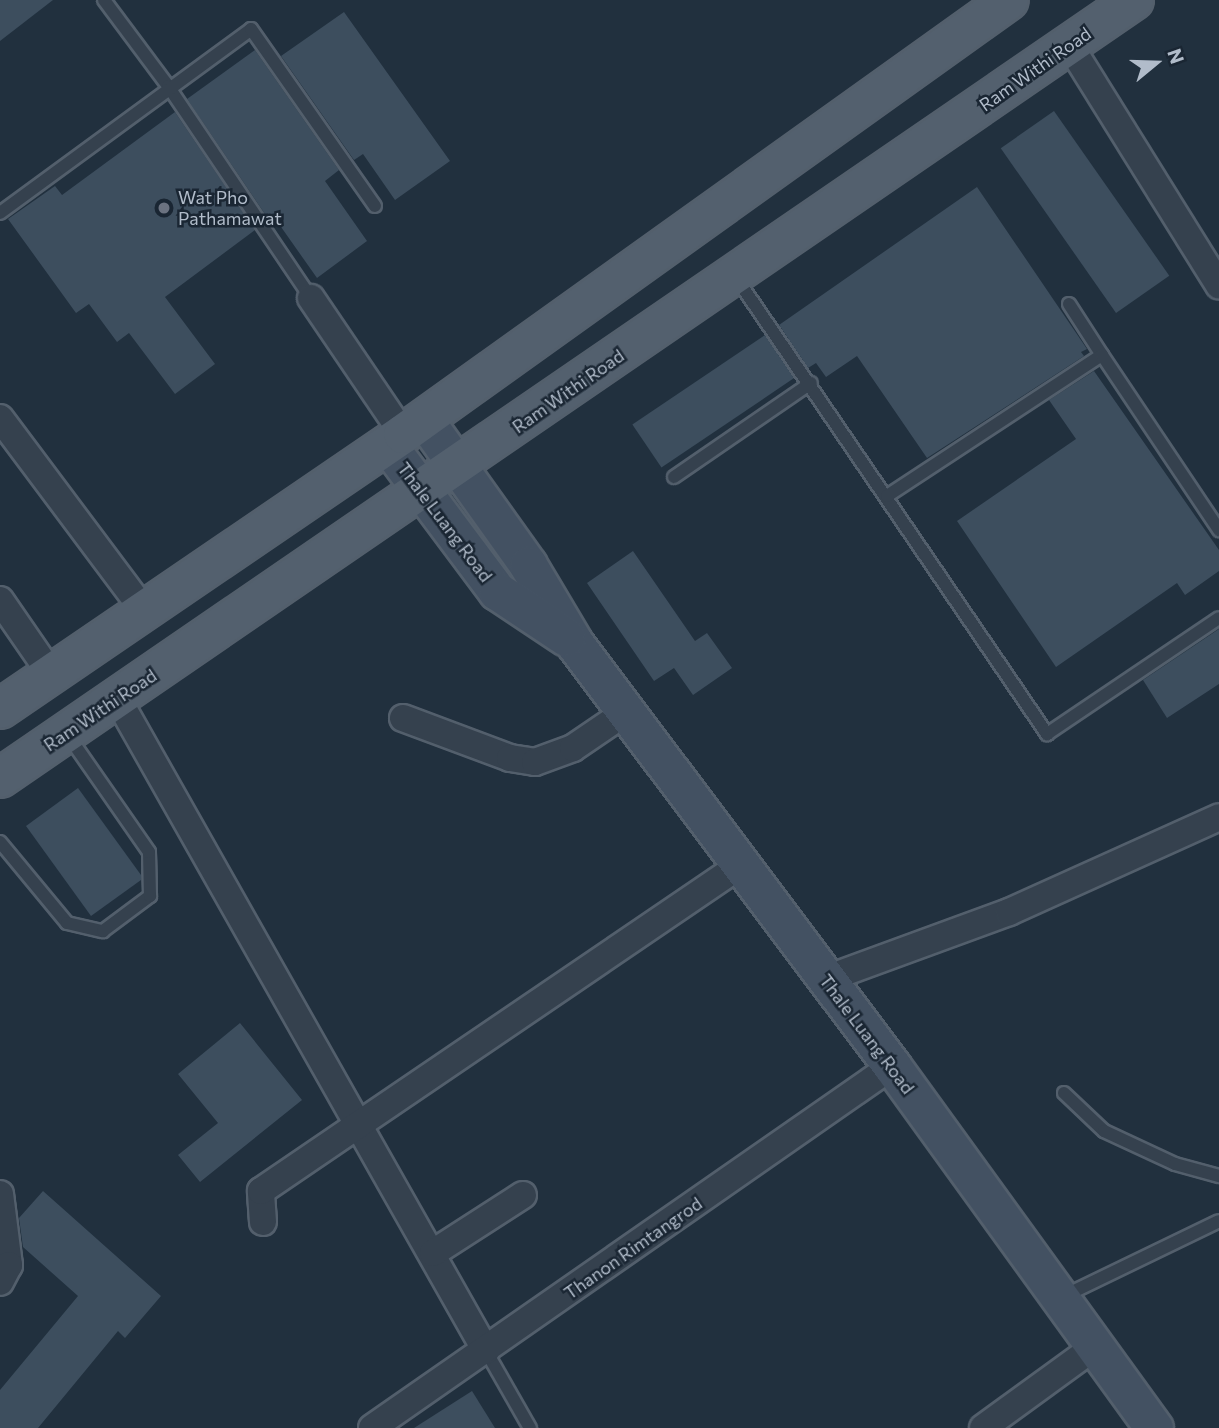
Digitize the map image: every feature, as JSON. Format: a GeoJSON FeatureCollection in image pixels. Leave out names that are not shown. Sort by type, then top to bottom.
{"type":"FeatureCollection","features":[{"type":"Feature","properties":{"kind":"main road","name":"Ram Withi Road"},"geometry":{"type":"LineString","coordinates":[[0,778],[422,493],[1134,0]]}},
{"type":"Feature","properties":{"kind":"main road"},"geometry":{"type":"LineString","coordinates":[[0,709],[143,609],[405,433],[986,7]]}},
{"type":"Feature","properties":{"kind":"main road","name":"Thale Luang Road"},"geometry":{"type":"LineString","coordinates":[[405,433],[459,466],[575,644],[739,866],[892,1066],[1154,1428]]}},
{"type":"Feature","properties":{"kind":"main road","name":"Thale Luang Road"},"geometry":{"type":"LineString","coordinates":[[405,433],[422,493],[497,591],[575,644]]}},
{"type":"Feature","properties":{"kind":"street"},"geometry":{"type":"LineString","coordinates":[[1070,46],[1219,285]]}},
{"type":"Feature","properties":{"kind":"street"},"geometry":{"type":"LineString","coordinates":[[311,298],[405,433]]}},
{"type":"Feature","properties":{"kind":"street"},"geometry":{"type":"LineString","coordinates":[[0,418],[143,609]]}},
{"type":"Feature","properties":{"kind":"street"},"geometry":{"type":"LineString","coordinates":[[0,600],[51,674]]}},
{"type":"Feature","properties":{"kind":"street"},"geometry":{"type":"LineString","coordinates":[[117,698],[486,1351]]}},
{"type":"Feature","properties":{"kind":"street"},"geometry":{"type":"LineString","coordinates":[[403,718],[510,758],[536,762],[573,748],[626,712]]}},
{"type":"Feature","properties":{"kind":"street"},"geometry":{"type":"LineString","coordinates":[[825,979],[1009,912],[1219,817]]}},
{"type":"Feature","properties":{"kind":"street"},"geometry":{"type":"LineString","coordinates":[[263,1222],[261,1191],[739,866]]}},
{"type":"Feature","properties":{"kind":"street","name":"Thanon Rimtangrod"},"geometry":{"type":"LineString","coordinates":[[372,1428],[892,1066]]}},
{"type":"Feature","properties":{"kind":"street"},"geometry":{"type":"LineString","coordinates":[[0,1194],[9,1265],[0,1282]]}},
{"type":"Feature","properties":{"kind":"street"},"geometry":{"type":"LineString","coordinates":[[432,1253],[523,1195]]}},
{"type":"Feature","properties":{"kind":"street"},"geometry":{"type":"LineString","coordinates":[[983,1428],[1096,1346]]}},
{"type":"Feature","properties":{"kind":"lane"},"geometry":{"type":"LineString","coordinates":[[104,0],[168,86],[311,298]]}},
{"type":"Feature","properties":{"kind":"lane"},"geometry":{"type":"LineString","coordinates":[[0,213],[168,86],[251,29],[375,206]]}},
{"type":"Feature","properties":{"kind":"lane"},"geometry":{"type":"LineString","coordinates":[[734,276],[811,383],[1047,734],[1219,618]]}},
{"type":"Feature","properties":{"kind":"lane"},"geometry":{"type":"LineString","coordinates":[[1069,304],[1219,530]]}},
{"type":"Feature","properties":{"kind":"lane"},"geometry":{"type":"LineString","coordinates":[[887,496],[1102,355]]}},
{"type":"Feature","properties":{"kind":"lane"},"geometry":{"type":"LineString","coordinates":[[674,477],[811,383]]}},
{"type":"Feature","properties":{"kind":"lane"},"geometry":{"type":"LineString","coordinates":[[0,842],[67,923],[103,932],[150,896],[149,852],[65,732]]}},
{"type":"Feature","properties":{"kind":"lane"},"geometry":{"type":"LineString","coordinates":[[1064,1093],[1104,1131],[1175,1164],[1219,1176]]}},
{"type":"Feature","properties":{"kind":"lane"},"geometry":{"type":"LineString","coordinates":[[1060,1298],[1219,1221]]}},
{"type":"Feature","properties":{"kind":"lane"},"geometry":{"type":"LineString","coordinates":[[486,1351],[530,1428]]}},
{"type":"Feature","properties":{"kind":"building"},"geometry":{"type":"Polygon","coordinates":[[[0,0],[53,0],[0,41],[0,0]]]}},
{"type":"Feature","properties":{"kind":"building"},"geometry":{"type":"Polygon","coordinates":[[[344,12],[450,161],[395,200],[363,154],[354,160],[281,56],[344,12]]]}},
{"type":"Feature","properties":{"kind":"building","name":"Wat Pho Pathamawat"},"geometry":{"type":"Polygon","coordinates":[[[255,50],[339,170],[325,181],[367,241],[317,278],[274,217],[269,220],[187,99],[255,50]]]}},
{"type":"Feature","properties":{"kind":"building"},"geometry":{"type":"Polygon","coordinates":[[[1054,111],[1169,276],[1116,313],[1001,148],[1054,111]]]}},
{"type":"Feature","properties":{"kind":"building"},"geometry":{"type":"Polygon","coordinates":[[[175,112],[255,230],[165,297],[215,364],[175,394],[129,333],[117,342],[89,304],[76,313],[8,219],[55,186],[62,195],[175,112]]]}},
{"type":"Feature","properties":{"kind":"building"},"geometry":{"type":"Polygon","coordinates":[[[977,187],[1087,349],[1081,352],[1084,356],[927,458],[857,356],[826,377],[816,363],[808,368],[779,325],[977,187]]]}},
{"type":"Feature","properties":{"kind":"building"},"geometry":{"type":"Polygon","coordinates":[[[765,335],[794,378],[661,468],[632,424],[765,335]]]}},
{"type":"Feature","properties":{"kind":"building"},"geometry":{"type":"Polygon","coordinates":[[[1094,371],[1219,550],[1219,571],[1185,595],[1177,583],[1056,667],[957,521],[1076,439],[1049,400],[1094,371]]]}},
{"type":"Feature","properties":{"kind":"building"},"geometry":{"type":"Polygon","coordinates":[[[633,551],[695,641],[707,633],[732,668],[693,695],[674,668],[654,681],[587,583],[633,551]]]}},
{"type":"Feature","properties":{"kind":"building"},"geometry":{"type":"Polygon","coordinates":[[[1219,629],[1219,684],[1167,718],[1143,680],[1219,629]]]}},
{"type":"Feature","properties":{"kind":"building"},"geometry":{"type":"Polygon","coordinates":[[[78,788],[141,875],[141,880],[91,916],[26,826],[78,788]]]}},
{"type":"Feature","properties":{"kind":"building"},"geometry":{"type":"Polygon","coordinates":[[[240,1023],[302,1100],[200,1182],[178,1155],[218,1123],[178,1074],[240,1023]]]}},
{"type":"Feature","properties":{"kind":"building"},"geometry":{"type":"Polygon","coordinates":[[[43,1191],[161,1296],[125,1338],[118,1331],[38,1428],[0,1428],[0,1390],[78,1296],[23,1247],[19,1218],[43,1191]]]}},
{"type":"Feature","properties":{"kind":"building"},"geometry":{"type":"Polygon","coordinates":[[[472,1391],[495,1428],[414,1428],[472,1391]]]}},
{"type":"Feature","properties":{"kind":"place","name":"Wat Pho Pathamawat"},"geometry":{"type":"Point","coordinates":[164,208]}}]}
